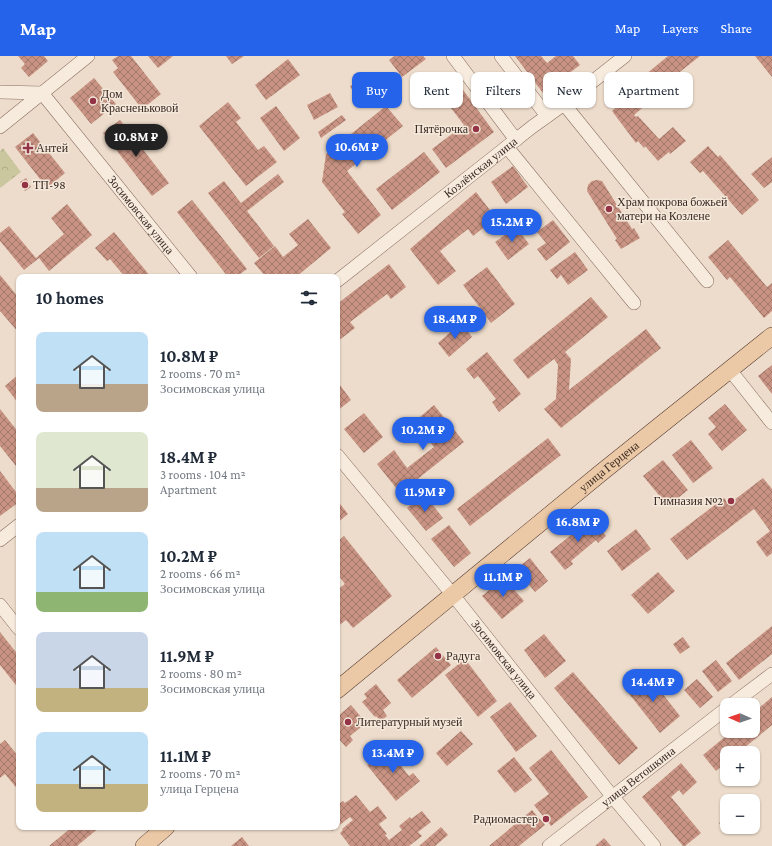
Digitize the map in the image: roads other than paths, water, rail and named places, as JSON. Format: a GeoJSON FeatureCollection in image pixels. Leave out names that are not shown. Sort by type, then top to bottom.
{"type":"FeatureCollection","features":[{"type":"Feature","properties":{"kind":"main road","name":"улица Герцена"},"geometry":{"type":"LineString","coordinates":[[340,688],[602,472],[772,336]]}},
{"type":"Feature","properties":{"kind":"main road"},"geometry":{"type":"LineString","coordinates":[[144,846],[163,830]]}},
{"type":"Feature","properties":{"kind":"street"},"geometry":{"type":"LineString","coordinates":[[0,127],[88,56]]}},
{"type":"Feature","properties":{"kind":"street"},"geometry":{"type":"LineString","coordinates":[[453,56],[512,143],[634,303]]}},
{"type":"Feature","properties":{"kind":"street"},"geometry":{"type":"LineString","coordinates":[[501,56],[546,116]]}},
{"type":"Feature","properties":{"kind":"street","name":"Козлёнская улица"},"geometry":{"type":"LineString","coordinates":[[596,79],[625,56]]}},
{"type":"Feature","properties":{"kind":"street"},"geometry":{"type":"LineString","coordinates":[[0,92],[42,93]]}},
{"type":"Feature","properties":{"kind":"street","name":"Зосимовская улица"},"geometry":{"type":"LineString","coordinates":[[42,93],[189,274]]}},
{"type":"Feature","properties":{"kind":"street","name":"Козлёнская улица"},"geometry":{"type":"LineString","coordinates":[[340,279],[558,108]]}},
{"type":"Feature","properties":{"kind":"street"},"geometry":{"type":"LineString","coordinates":[[567,108],[707,280]]}},
{"type":"Feature","properties":{"kind":"street"},"geometry":{"type":"LineString","coordinates":[[730,370],[772,423]]}},
{"type":"Feature","properties":{"kind":"street","name":"Зосимовская улица"},"geometry":{"type":"LineString","coordinates":[[340,459],[453,595],[612,796],[654,846]]}},
{"type":"Feature","properties":{"kind":"street"},"geometry":{"type":"LineString","coordinates":[[0,540],[16,527]]}},
{"type":"Feature","properties":{"kind":"street"},"geometry":{"type":"LineString","coordinates":[[0,605],[16,625]]}},
{"type":"Feature","properties":{"kind":"street"},"geometry":{"type":"LineString","coordinates":[[740,698],[772,674]]}},
{"type":"Feature","properties":{"kind":"street","name":"улица Ветошкина"},"geometry":{"type":"LineString","coordinates":[[549,846],[720,713]]}},
{"type":"Feature","properties":{"kind":"place","name":"Дом Красненьковой"},"geometry":{"type":"Point","coordinates":[93,101]}},
{"type":"Feature","properties":{"kind":"place","name":"Пятёрочка"},"geometry":{"type":"Point","coordinates":[476,129]}},
{"type":"Feature","properties":{"kind":"place","name":"Антей"},"geometry":{"type":"Point","coordinates":[28,148]}},
{"type":"Feature","properties":{"kind":"place","name":"ТП-98"},"geometry":{"type":"Point","coordinates":[25,185]}},
{"type":"Feature","properties":{"kind":"place","name":"Храм покрова божьей матери на Козлене"},"geometry":{"type":"Point","coordinates":[609,209]}},
{"type":"Feature","properties":{"kind":"place","name":"Гимназия №2"},"geometry":{"type":"Point","coordinates":[731,501]}},
{"type":"Feature","properties":{"kind":"place","name":"Радуга"},"geometry":{"type":"Point","coordinates":[438,656]}},
{"type":"Feature","properties":{"kind":"place","name":"Литературный музей"},"geometry":{"type":"Point","coordinates":[348,722]}},
{"type":"Feature","properties":{"kind":"place","name":"Радиомастер"},"geometry":{"type":"Point","coordinates":[546,819]}}]}
